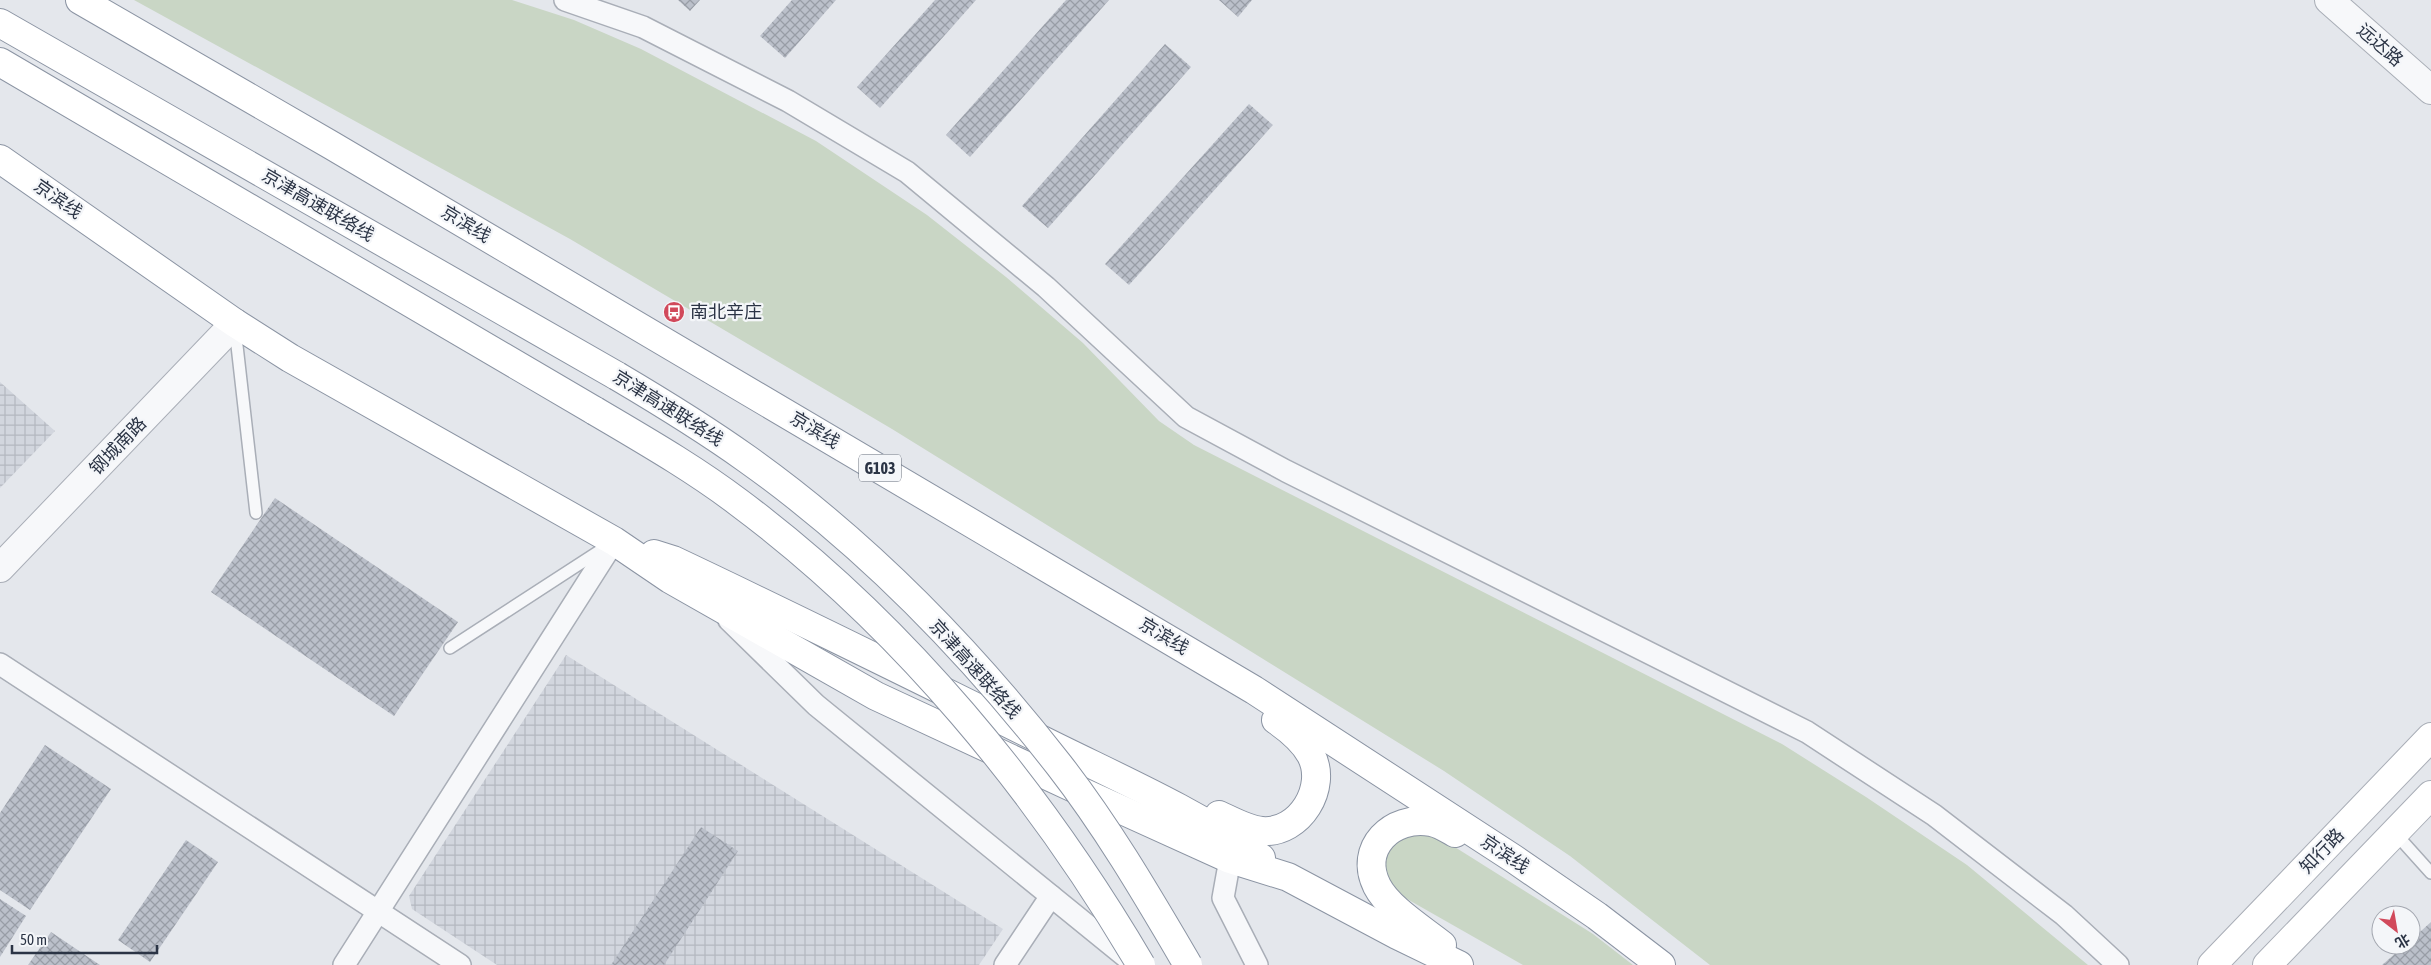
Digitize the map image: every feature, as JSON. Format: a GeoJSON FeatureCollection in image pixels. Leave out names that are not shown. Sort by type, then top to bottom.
{"type":"FeatureCollection","features":[{"type":"Feature","properties":{"kind":"main road","name":"京滨线"},"geometry":{"type":"LineString","coordinates":[[80,0],[339,150],[1254,690],[1364,760],[1578,902],[1661,965]]}},
{"type":"Feature","properties":{"kind":"main road","name":"京津高速联络线"},"geometry":{"type":"LineString","coordinates":[[0,23],[617,376],[684,417],[748,460],[808,506],[932,620],[978,668],[1060,766],[1105,829],[1188,965]]}},
{"type":"Feature","properties":{"kind":"main road"},"geometry":{"type":"LineString","coordinates":[[0,62],[692,469],[789,542],[913,658],[1014,776],[1049,821],[1141,965]]}},
{"type":"Feature","properties":{"kind":"main road","name":"京滨线"},"geometry":{"type":"LineString","coordinates":[[0,159],[234,323],[290,358],[614,541],[670,579],[712,604],[876,696],[1230,859],[1288,877],[1397,935],[1459,965]]}},
{"type":"Feature","properties":{"kind":"main road"},"geometry":{"type":"LineString","coordinates":[[614,541],[674,560],[845,642],[1103,770],[1244,845],[1288,877]]}},
{"type":"Feature","properties":{"kind":"main road"},"geometry":{"type":"LineString","coordinates":[[1103,770],[1178,797],[1242,825],[1262,831],[1282,828],[1296,819],[1308,807],[1315,790],[1316,770],[1311,755],[1299,739],[1284,726],[1181,656],[1167,638]]}},
{"type":"Feature","properties":{"kind":"main road","name":"知行路"},"geometry":{"type":"LineString","coordinates":[[2212,965],[2431,737]]}},
{"type":"Feature","properties":{"kind":"main road"},"geometry":{"type":"LineString","coordinates":[[2267,965],[2431,795]]}},
{"type":"Feature","properties":{"kind":"main road"},"geometry":{"type":"LineString","coordinates":[[1470,965],[1387,900],[1377,886],[1372,867],[1373,850],[1382,835],[1395,825],[1414,821],[1432,822],[1473,843],[1542,888],[1578,902]]}},
{"type":"Feature","properties":{"kind":"street"},"geometry":{"type":"LineString","coordinates":[[565,0],[643,28],[788,101],[907,172],[1046,287],[1186,417],[1286,471],[1807,732],[1934,815],[2064,915],[2118,965]]}},
{"type":"Feature","properties":{"kind":"street","name":"远达路"},"geometry":{"type":"LineString","coordinates":[[2329,0],[2431,90]]}},
{"type":"Feature","properties":{"kind":"street","name":"钢城南路"},"geometry":{"type":"LineString","coordinates":[[0,568],[234,323]]}},
{"type":"Feature","properties":{"kind":"street"},"geometry":{"type":"LineString","coordinates":[[344,965],[614,541]]}},
{"type":"Feature","properties":{"kind":"street"},"geometry":{"type":"LineString","coordinates":[[712,604],[816,705],[1136,965]]}},
{"type":"Feature","properties":{"kind":"street"},"geometry":{"type":"LineString","coordinates":[[0,664],[460,965]]}},
{"type":"Feature","properties":{"kind":"street"},"geometry":{"type":"LineString","coordinates":[[1230,859],[1223,898],[1258,965]]}},
{"type":"Feature","properties":{"kind":"street"},"geometry":{"type":"LineString","coordinates":[[1005,965],[1051,896]]}},
{"type":"Feature","properties":{"kind":"lane"},"geometry":{"type":"LineString","coordinates":[[234,323],[256,513]]}},
{"type":"Feature","properties":{"kind":"lane"},"geometry":{"type":"LineString","coordinates":[[450,648],[614,541]]}},
{"type":"Feature","properties":{"kind":"lane"},"geometry":{"type":"LineString","coordinates":[[2395,834],[2431,872]]}},
{"type":"Feature","properties":{"kind":"shaded area"},"geometry":{"type":"Polygon","coordinates":[[[0,382],[55,431],[0,488],[0,382]]]}},
{"type":"Feature","properties":{"kind":"shaded area"},"geometry":{"type":"Polygon","coordinates":[[[566,655],[1003,929],[979,965],[497,965],[412,909],[409,896],[566,655]]]}},
{"type":"Feature","properties":{"kind":"green space"},"geometry":{"type":"Polygon","coordinates":[[[134,0],[512,0],[574,20],[641,49],[816,141],[927,215],[1006,277],[1083,343],[1159,421],[1194,445],[1782,744],[1866,797],[1967,865],[2088,965],[1710,965],[1570,856],[1444,771],[892,429],[570,239],[134,0]]]}},
{"type":"Feature","properties":{"kind":"green space"},"geometry":{"type":"Polygon","coordinates":[[[1423,832],[1442,839],[1593,934],[1633,965],[1523,965],[1400,895],[1387,878],[1385,871],[1386,860],[1394,844],[1402,836],[1423,832]]]}},
{"type":"Feature","properties":{"kind":"building"},"geometry":{"type":"Polygon","coordinates":[[[678,0],[700,0],[690,11],[678,0]]]}},
{"type":"Feature","properties":{"kind":"building"},"geometry":{"type":"Polygon","coordinates":[[[792,0],[836,0],[785,58],[760,36],[792,0]]]}},
{"type":"Feature","properties":{"kind":"building"},"geometry":{"type":"Polygon","coordinates":[[[935,0],[976,0],[880,108],[857,87],[935,0]]]}},
{"type":"Feature","properties":{"kind":"building"},"geometry":{"type":"Polygon","coordinates":[[[1066,0],[1109,0],[970,157],[946,135],[1066,0]]]}},
{"type":"Feature","properties":{"kind":"building"},"geometry":{"type":"Polygon","coordinates":[[[1219,0],[1252,0],[1238,17],[1219,0]]]}},
{"type":"Feature","properties":{"kind":"building"},"geometry":{"type":"Polygon","coordinates":[[[1165,44],[1191,67],[1048,228],[1022,206],[1165,44]]]}},
{"type":"Feature","properties":{"kind":"building"},"geometry":{"type":"Polygon","coordinates":[[[1249,104],[1273,125],[1129,285],[1105,264],[1249,104]]]}},
{"type":"Feature","properties":{"kind":"building"},"geometry":{"type":"Polygon","coordinates":[[[275,498],[458,622],[394,716],[211,592],[275,498]]]}},
{"type":"Feature","properties":{"kind":"building"},"geometry":{"type":"Polygon","coordinates":[[[45,745],[111,789],[30,910],[0,890],[0,813],[45,745]]]}},
{"type":"Feature","properties":{"kind":"building"},"geometry":{"type":"Polygon","coordinates":[[[701,827],[738,851],[664,965],[611,965],[701,827]]]}},
{"type":"Feature","properties":{"kind":"building"},"geometry":{"type":"Polygon","coordinates":[[[186,840],[218,862],[150,962],[118,940],[186,840]]]}},
{"type":"Feature","properties":{"kind":"building"},"geometry":{"type":"Polygon","coordinates":[[[0,899],[26,916],[0,957],[0,899]]]}},
{"type":"Feature","properties":{"kind":"building"},"geometry":{"type":"Polygon","coordinates":[[[2431,922],[2431,965],[2382,965],[2394,955],[2421,955],[2421,931],[2431,922]]]}},
{"type":"Feature","properties":{"kind":"building"},"geometry":{"type":"Polygon","coordinates":[[[51,932],[100,965],[28,965],[51,932]]]}},
{"type":"Feature","properties":{"kind":"place","name":"南北辛庄"},"geometry":{"type":"Point","coordinates":[674,312]}}]}
